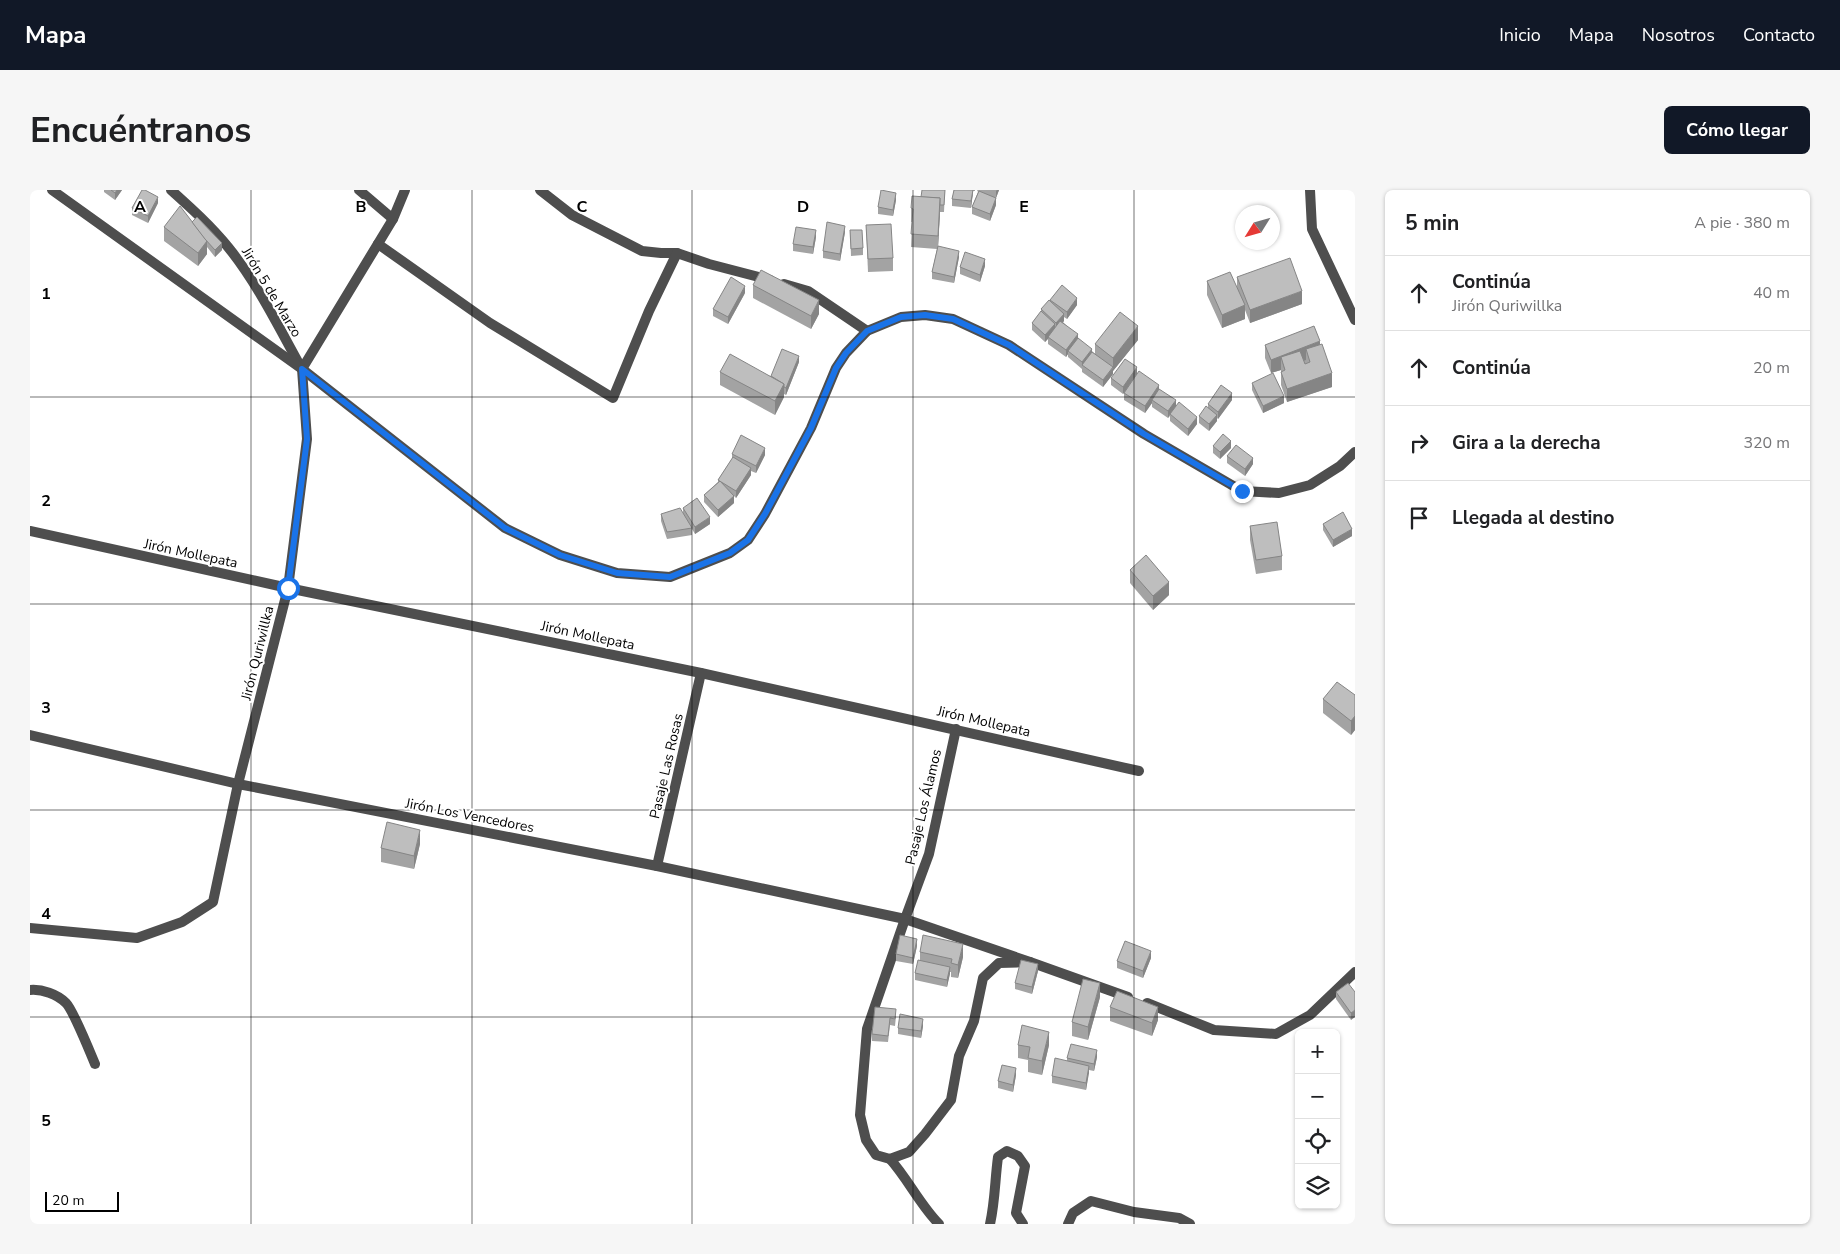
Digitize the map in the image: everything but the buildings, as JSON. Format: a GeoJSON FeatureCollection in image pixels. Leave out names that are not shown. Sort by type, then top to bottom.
{"type":"FeatureCollection","features":[{"type":"Feature","properties":{"kind":"street"},"geometry":{"type":"LineString","coordinates":[[52,190],[302,369],[505,528],[560,555],[617,573],[670,577],[730,553],[748,540],[765,514],[811,428],[836,368],[846,353],[867,331],[901,317],[925,315],[953,319],[1009,345],[1144,434],[1242,491],[1279,493],[1310,485],[1340,466],[1355,452]]}},
{"type":"Feature","properties":{"kind":"street","name":"Jirón 5 de Marzo"},"geometry":{"type":"LineString","coordinates":[[172,190],[229,248],[253,284],[302,369]]}},
{"type":"Feature","properties":{"kind":"street"},"geometry":{"type":"LineString","coordinates":[[359,190],[393,219]]}},
{"type":"Feature","properties":{"kind":"street"},"geometry":{"type":"LineString","coordinates":[[302,369],[393,219],[405,190]]}},
{"type":"Feature","properties":{"kind":"street"},"geometry":{"type":"LineString","coordinates":[[540,190],[572,215],[642,251],[677,253],[709,264],[808,291],[867,331]]}},
{"type":"Feature","properties":{"kind":"street"},"geometry":{"type":"LineString","coordinates":[[1310,190],[1312,229],[1355,320]]}},
{"type":"Feature","properties":{"kind":"street"},"geometry":{"type":"LineString","coordinates":[[378,244],[490,323],[612,398],[649,311],[677,253]]}},
{"type":"Feature","properties":{"kind":"street","name":"Jirón Quriwillka"},"geometry":{"type":"LineString","coordinates":[[30,928],[137,938],[182,922],[213,902],[238,784],[288,588],[307,439],[302,369]]}},
{"type":"Feature","properties":{"kind":"street","name":"Jirón Mollepata"},"geometry":{"type":"LineString","coordinates":[[30,531],[288,588],[701,672],[1139,771]]}},
{"type":"Feature","properties":{"kind":"street","name":"Pasaje Las Rosas"},"geometry":{"type":"LineString","coordinates":[[657,866],[701,672]]}},
{"type":"Feature","properties":{"kind":"street","name":"Pasaje Los Álamos"},"geometry":{"type":"LineString","coordinates":[[890,1159],[876,1155],[866,1140],[860,1115],[867,1029],[929,854],[956,729]]}},
{"type":"Feature","properties":{"kind":"street","name":"Jirón Los Vencedores"},"geometry":{"type":"LineString","coordinates":[[30,735],[238,784],[657,866],[905,919],[1171,1012],[1214,1030],[1276,1034],[1310,1015],[1355,972]]}},
{"type":"Feature","properties":{"kind":"street"},"geometry":{"type":"LineString","coordinates":[[938,1224],[903,1174],[890,1159],[909,1152],[951,1100],[959,1056],[974,1021],[983,978],[999,963],[1030,962]]}},
{"type":"Feature","properties":{"kind":"street"},"geometry":{"type":"LineString","coordinates":[[30,990],[37,989],[55,995],[68,1004],[95,1064]]}},
{"type":"Feature","properties":{"kind":"street"},"geometry":{"type":"LineString","coordinates":[[990,1224],[994,1206],[994,1183],[998,1157],[1007,1151],[1018,1156],[1025,1166],[1016,1213],[1023,1224]]}},
{"type":"Feature","properties":{"kind":"street"},"geometry":{"type":"LineString","coordinates":[[1068,1224],[1073,1213],[1091,1201],[1134,1212],[1179,1218],[1190,1224]]}},
{"type":"Feature","properties":{"kind":"route"},"geometry":{"type":"LineString","coordinates":[[288,588],[307,439],[302,369],[505,528],[560,555],[617,573],[670,577],[730,553],[748,540],[765,514],[811,428],[836,368],[846,353],[867,331],[901,317],[925,315],[953,319],[1009,345],[1144,434],[1242,491]]}}]}
